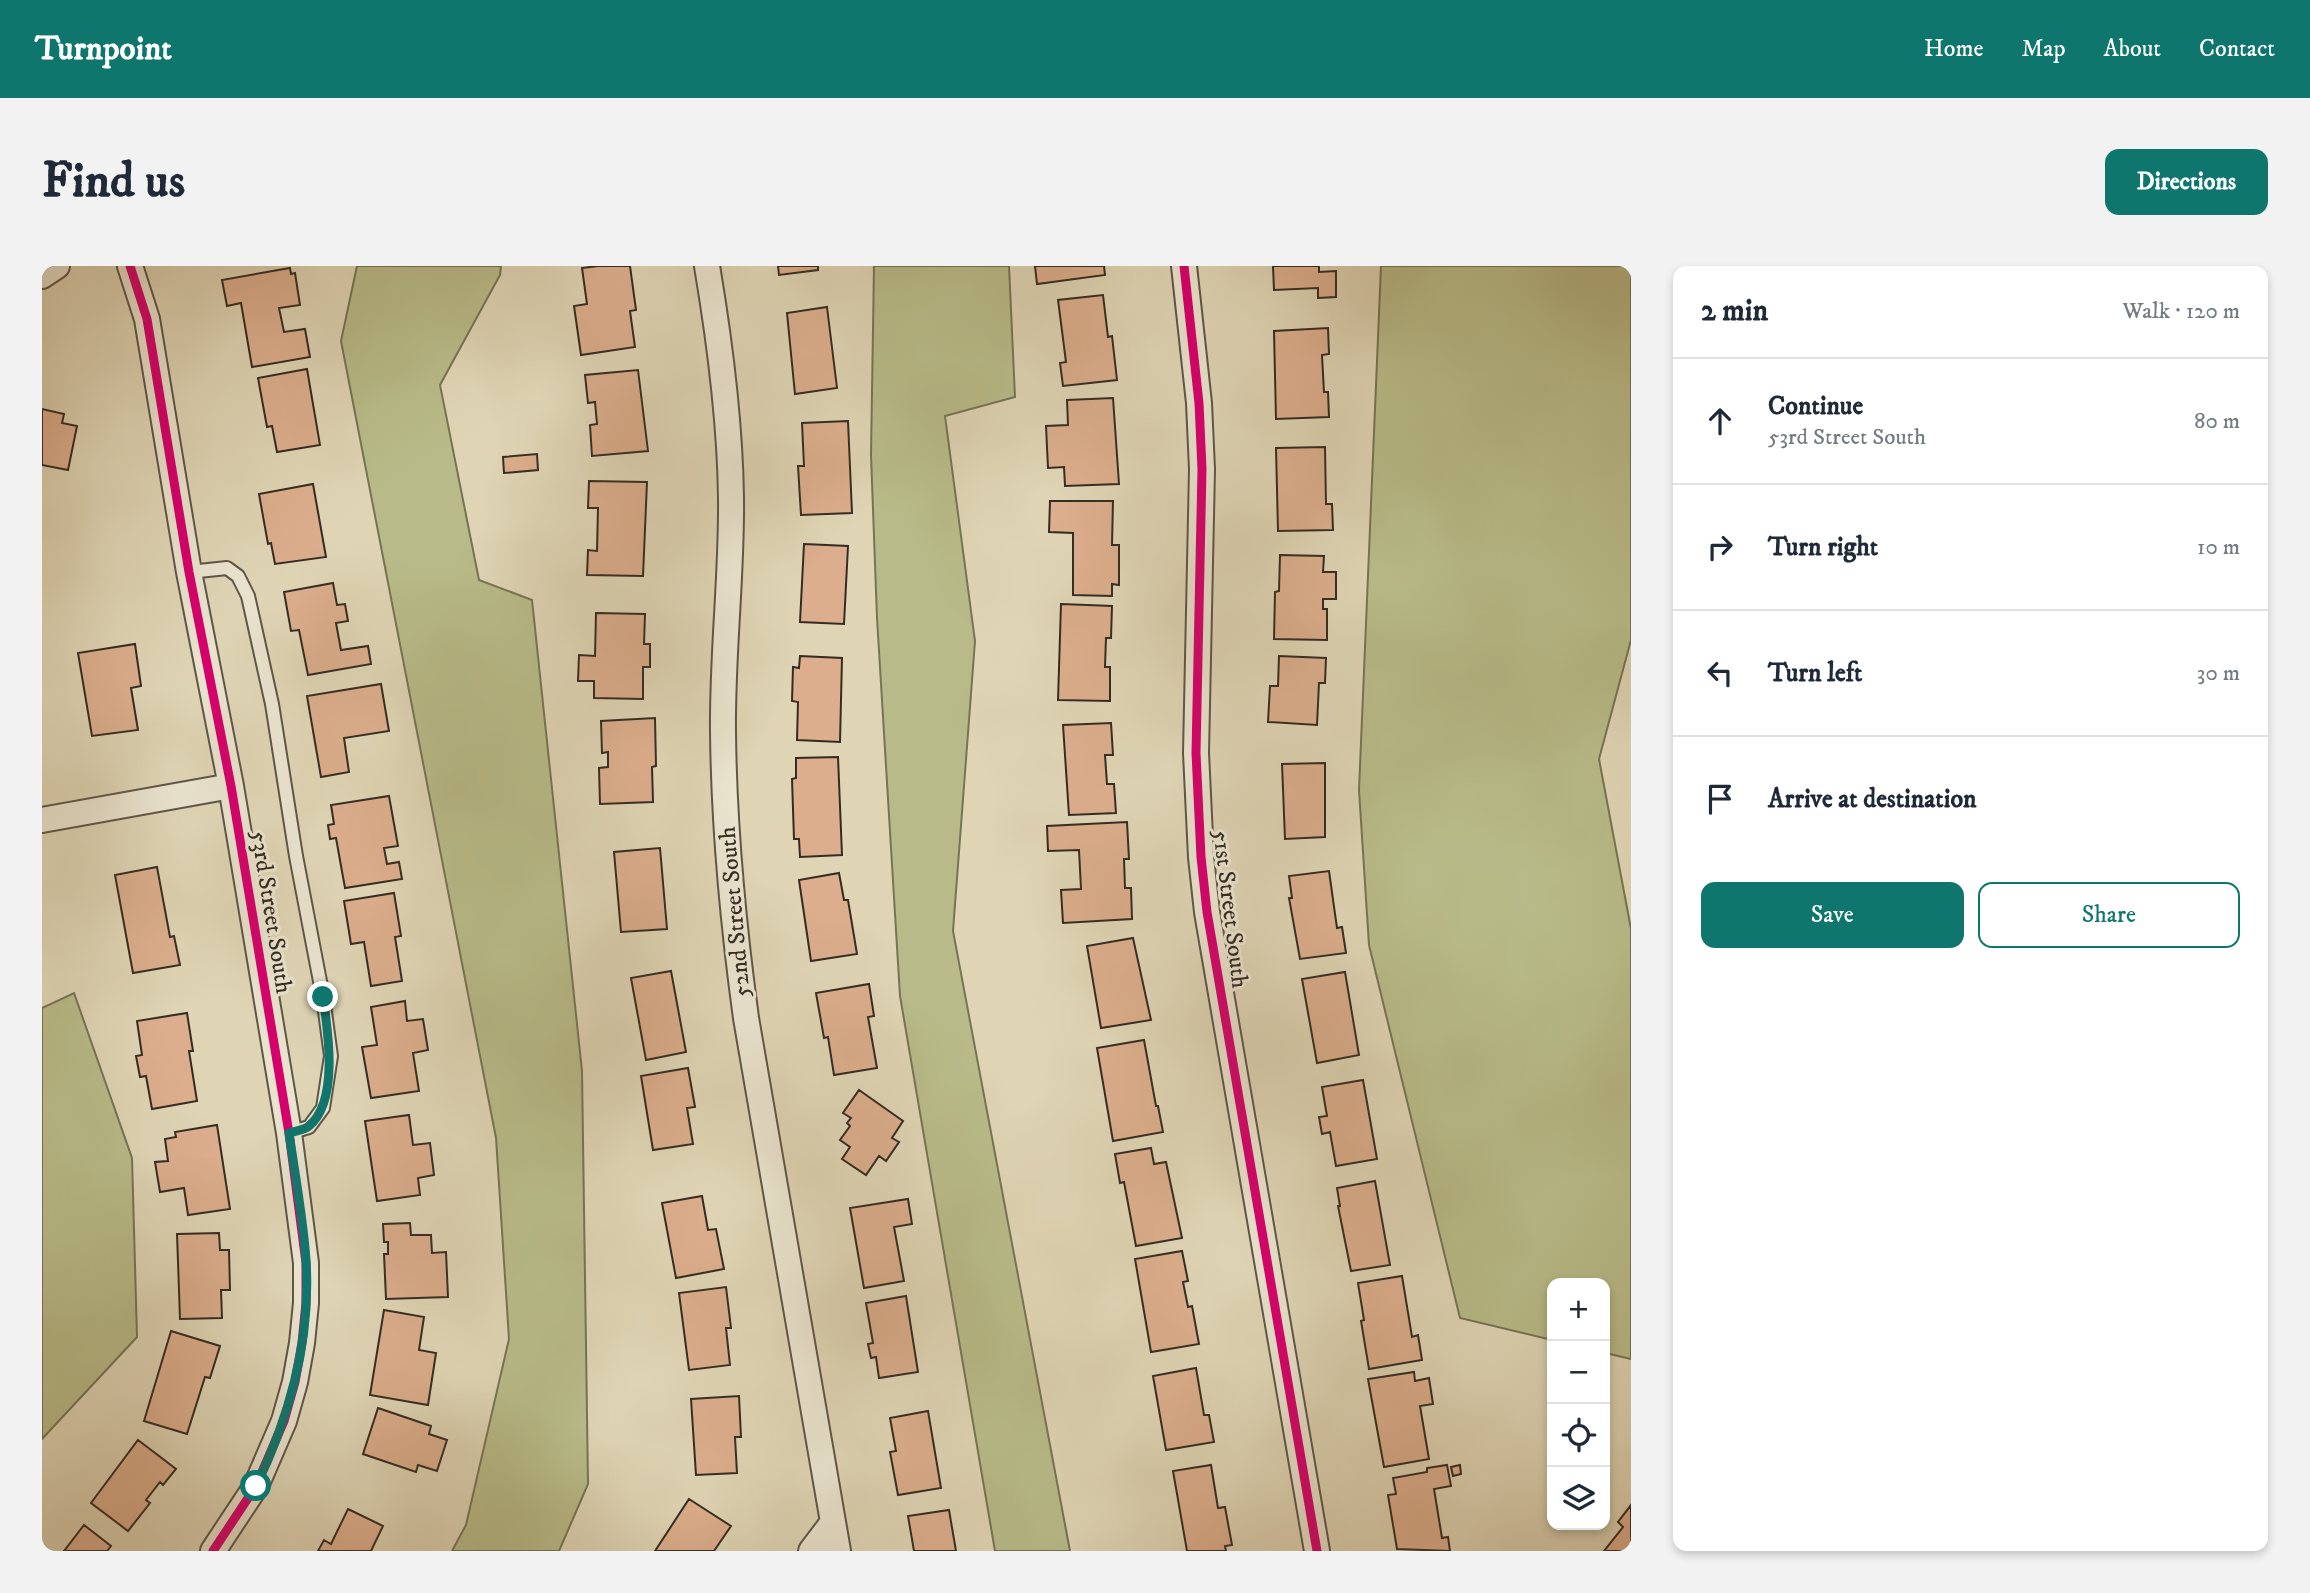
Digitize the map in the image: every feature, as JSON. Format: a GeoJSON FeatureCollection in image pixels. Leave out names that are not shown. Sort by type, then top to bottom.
{"type":"FeatureCollection","features":[{"type":"Feature","properties":{"kind":"street"},"geometry":{"type":"LineString","coordinates":[[42,276],[57,266]]}},
{"type":"Feature","properties":{"kind":"street","name":"53rd Street South"},"geometry":{"type":"LineString","coordinates":[[130,266],[147,319],[189,572],[230,786],[289,1133],[306,1263],[302,1343],[284,1421],[269,1459],[240,1513],[214,1551]]}},
{"type":"Feature","properties":{"kind":"street","name":"52nd Street South"},"geometry":{"type":"LineString","coordinates":[[707,266],[723,373],[729,437],[730,558],[723,729],[736,946],[746,1018],[838,1551]]}},
{"type":"Feature","properties":{"kind":"street","name":"51st Street South"},"geometry":{"type":"LineString","coordinates":[[1184,266],[1198,391],[1202,469],[1196,753],[1199,830],[1207,912],[1317,1551]]}},
{"type":"Feature","properties":{"kind":"street"},"geometry":{"type":"LineString","coordinates":[[42,820],[230,786]]}},
{"type":"Feature","properties":{"kind":"street"},"geometry":{"type":"LineString","coordinates":[[811,1551],[833,1522]]}},
{"type":"Feature","properties":{"kind":"lane"},"geometry":{"type":"LineString","coordinates":[[189,572],[227,568],[237,576],[248,596],[272,704],[331,1056],[323,1108],[309,1127],[289,1133]]}},
{"type":"Feature","properties":{"kind":"green space"},"geometry":{"type":"Polygon","coordinates":[[[357,266],[501,266],[500,275],[440,385],[479,580],[532,600],[582,1071],[588,1484],[559,1551],[452,1551],[466,1525],[509,1339],[496,1138],[341,341],[357,266]]]}},
{"type":"Feature","properties":{"kind":"green space"},"geometry":{"type":"Polygon","coordinates":[[[874,266],[1009,266],[1015,397],[945,416],[975,641],[953,931],[1070,1551],[995,1551],[900,996],[877,618],[871,455],[874,266]]]}},
{"type":"Feature","properties":{"kind":"green space"},"geometry":{"type":"Polygon","coordinates":[[[1381,266],[1631,266],[1631,640],[1599,759],[1631,929],[1631,1359],[1610,1354],[1610,1278],[1547,1278],[1547,1339],[1460,1318],[1369,945],[1359,790],[1381,266]]]}},
{"type":"Feature","properties":{"kind":"green space"},"geometry":{"type":"Polygon","coordinates":[[[74,993],[132,1158],[137,1337],[42,1439],[42,1008],[74,993]]]}},
{"type":"Feature","properties":{"kind":"building"},"geometry":{"type":"Polygon","coordinates":[[[630,266],[636,310],[630,311],[635,347],[581,355],[574,306],[587,304],[582,268],[630,266]]]}},
{"type":"Feature","properties":{"kind":"building"},"geometry":{"type":"Polygon","coordinates":[[[778,266],[818,266],[818,270],[779,275],[778,266]]]}},
{"type":"Feature","properties":{"kind":"building"},"geometry":{"type":"Polygon","coordinates":[[[1035,266],[1104,266],[1105,275],[1037,284],[1035,266]]]}},
{"type":"Feature","properties":{"kind":"building"},"geometry":{"type":"Polygon","coordinates":[[[1273,266],[1319,266],[1319,272],[1336,271],[1336,297],[1318,298],[1318,288],[1274,290],[1273,266]]]}},
{"type":"Feature","properties":{"kind":"building"},"geometry":{"type":"Polygon","coordinates":[[[290,268],[291,274],[295,273],[300,305],[279,308],[284,332],[305,329],[310,357],[252,367],[241,303],[227,306],[222,280],[290,268]]]}},
{"type":"Feature","properties":{"kind":"building"},"geometry":{"type":"Polygon","coordinates":[[[1103,295],[1108,337],[1112,336],[1117,380],[1063,386],[1060,363],[1066,362],[1058,300],[1103,295]]]}},
{"type":"Feature","properties":{"kind":"building"},"geometry":{"type":"Polygon","coordinates":[[[827,307],[837,388],[795,394],[787,313],[827,307]]]}},
{"type":"Feature","properties":{"kind":"building"},"geometry":{"type":"Polygon","coordinates":[[[1328,328],[1329,354],[1322,355],[1324,392],[1328,392],[1329,417],[1276,419],[1274,331],[1328,328]]]}},
{"type":"Feature","properties":{"kind":"building"},"geometry":{"type":"Polygon","coordinates":[[[307,369],[320,445],[277,452],[272,426],[267,427],[258,378],[307,369]]]}},
{"type":"Feature","properties":{"kind":"building"},"geometry":{"type":"Polygon","coordinates":[[[638,370],[648,451],[592,456],[590,425],[597,424],[595,402],[588,403],[585,375],[638,370]]]}},
{"type":"Feature","properties":{"kind":"building"},"geometry":{"type":"Polygon","coordinates":[[[1113,398],[1119,484],[1065,486],[1064,467],[1048,468],[1046,426],[1068,425],[1067,400],[1113,398]]]}},
{"type":"Feature","properties":{"kind":"building"},"geometry":{"type":"Polygon","coordinates":[[[42,409],[64,414],[62,423],[77,426],[68,470],[42,465],[42,409]]]}},
{"type":"Feature","properties":{"kind":"building"},"geometry":{"type":"Polygon","coordinates":[[[848,421],[852,513],[801,515],[798,466],[804,466],[802,423],[848,421]]]}},
{"type":"Feature","properties":{"kind":"building"},"geometry":{"type":"Polygon","coordinates":[[[1325,447],[1326,504],[1332,504],[1333,530],[1278,531],[1276,448],[1325,447]]]}},
{"type":"Feature","properties":{"kind":"building"},"geometry":{"type":"Polygon","coordinates":[[[537,454],[538,470],[504,473],[503,457],[537,454]]]}},
{"type":"Feature","properties":{"kind":"building"},"geometry":{"type":"Polygon","coordinates":[[[589,481],[647,482],[643,576],[587,575],[588,550],[597,551],[598,508],[588,508],[589,481]]]}},
{"type":"Feature","properties":{"kind":"building"},"geometry":{"type":"Polygon","coordinates":[[[313,484],[326,557],[275,564],[271,543],[268,544],[259,494],[313,484]]]}},
{"type":"Feature","properties":{"kind":"building"},"geometry":{"type":"Polygon","coordinates":[[[1050,501],[1113,501],[1112,545],[1119,545],[1119,585],[1112,584],[1112,596],[1073,595],[1073,533],[1049,532],[1050,501]]]}},
{"type":"Feature","properties":{"kind":"building"},"geometry":{"type":"Polygon","coordinates":[[[804,544],[848,546],[844,624],[800,622],[804,544]]]}},
{"type":"Feature","properties":{"kind":"building"},"geometry":{"type":"Polygon","coordinates":[[[1280,555],[1324,556],[1323,572],[1336,572],[1336,599],[1323,599],[1323,609],[1327,609],[1327,640],[1274,639],[1275,592],[1279,591],[1280,555]]]}},
{"type":"Feature","properties":{"kind":"building"},"geometry":{"type":"Polygon","coordinates":[[[333,583],[337,605],[345,604],[348,621],[336,623],[341,650],[368,646],[371,664],[308,675],[299,630],[291,631],[284,592],[333,583]]]}},
{"type":"Feature","properties":{"kind":"building"},"geometry":{"type":"Polygon","coordinates":[[[1061,604],[1112,606],[1111,638],[1106,638],[1105,667],[1110,667],[1110,701],[1058,700],[1061,604]]]}},
{"type":"Feature","properties":{"kind":"building"},"geometry":{"type":"Polygon","coordinates":[[[596,613],[645,614],[644,644],[650,644],[650,667],[643,667],[643,699],[594,698],[594,681],[578,681],[579,655],[595,656],[596,613]]]}},
{"type":"Feature","properties":{"kind":"building"},"geometry":{"type":"Polygon","coordinates":[[[135,644],[141,686],[131,688],[138,730],[92,736],[78,653],[135,644]]]}},
{"type":"Feature","properties":{"kind":"building"},"geometry":{"type":"Polygon","coordinates":[[[800,656],[842,658],[840,742],[797,740],[798,702],[792,701],[793,667],[799,668],[800,656]]]}},
{"type":"Feature","properties":{"kind":"building"},"geometry":{"type":"Polygon","coordinates":[[[1279,656],[1326,658],[1325,683],[1319,683],[1317,725],[1268,722],[1270,686],[1278,686],[1279,656]]]}},
{"type":"Feature","properties":{"kind":"building"},"geometry":{"type":"Polygon","coordinates":[[[381,684],[389,731],[344,738],[349,772],[321,777],[307,696],[381,684]]]}},
{"type":"Feature","properties":{"kind":"building"},"geometry":{"type":"Polygon","coordinates":[[[655,718],[656,766],[652,767],[653,802],[600,804],[599,768],[608,767],[608,752],[602,753],[601,721],[655,718]]]}},
{"type":"Feature","properties":{"kind":"building"},"geometry":{"type":"Polygon","coordinates":[[[1111,723],[1113,755],[1105,755],[1107,784],[1114,784],[1116,813],[1069,815],[1063,725],[1111,723]]]}},
{"type":"Feature","properties":{"kind":"building"},"geometry":{"type":"Polygon","coordinates":[[[838,757],[842,855],[800,857],[799,839],[794,839],[792,779],[796,778],[796,758],[838,757]]]}},
{"type":"Feature","properties":{"kind":"building"},"geometry":{"type":"Polygon","coordinates":[[[1325,763],[1325,837],[1285,839],[1282,764],[1325,763]]]}},
{"type":"Feature","properties":{"kind":"building"},"geometry":{"type":"Polygon","coordinates":[[[389,796],[398,846],[384,848],[387,864],[399,862],[402,879],[345,888],[336,838],[330,839],[328,825],[334,824],[331,805],[389,796]]]}},
{"type":"Feature","properties":{"kind":"building"},"geometry":{"type":"Polygon","coordinates":[[[1127,822],[1129,859],[1124,859],[1125,888],[1131,888],[1132,919],[1063,923],[1061,890],[1081,889],[1079,850],[1048,851],[1047,826],[1127,822]]]}},
{"type":"Feature","properties":{"kind":"building"},"geometry":{"type":"Polygon","coordinates":[[[660,848],[667,929],[621,932],[614,852],[660,848]]]}},
{"type":"Feature","properties":{"kind":"building"},"geometry":{"type":"Polygon","coordinates":[[[157,867],[170,937],[174,936],[180,965],[133,973],[115,875],[157,867]]]}},
{"type":"Feature","properties":{"kind":"building"},"geometry":{"type":"Polygon","coordinates":[[[1329,871],[1337,928],[1342,927],[1346,953],[1300,959],[1289,898],[1292,898],[1289,876],[1329,871]]]}},
{"type":"Feature","properties":{"kind":"building"},"geometry":{"type":"Polygon","coordinates":[[[839,873],[844,900],[848,900],[857,954],[811,961],[799,880],[839,873]]]}},
{"type":"Feature","properties":{"kind":"building"},"geometry":{"type":"Polygon","coordinates":[[[394,893],[401,936],[395,937],[402,981],[371,986],[364,942],[351,944],[344,901],[394,893]]]}},
{"type":"Feature","properties":{"kind":"building"},"geometry":{"type":"Polygon","coordinates":[[[1133,938],[1151,1020],[1101,1028],[1087,946],[1133,938]]]}},
{"type":"Feature","properties":{"kind":"building"},"geometry":{"type":"Polygon","coordinates":[[[671,971],[686,1052],[646,1060],[631,978],[671,971]]]}},
{"type":"Feature","properties":{"kind":"building"},"geometry":{"type":"Polygon","coordinates":[[[1345,972],[1359,1055],[1317,1063],[1302,979],[1345,972]]]}},
{"type":"Feature","properties":{"kind":"building"},"geometry":{"type":"Polygon","coordinates":[[[869,984],[874,1016],[868,1017],[877,1068],[834,1075],[828,1037],[824,1038],[816,993],[869,984]]]}},
{"type":"Feature","properties":{"kind":"building"},"geometry":{"type":"Polygon","coordinates":[[[405,1001],[407,1021],[423,1019],[428,1050],[413,1053],[419,1091],[371,1098],[362,1047],[377,1045],[371,1007],[405,1001]]]}},
{"type":"Feature","properties":{"kind":"building"},"geometry":{"type":"Polygon","coordinates":[[[187,1013],[193,1051],[189,1051],[197,1101],[152,1109],[146,1076],[140,1077],[136,1056],[142,1055],[137,1021],[187,1013]]]}},
{"type":"Feature","properties":{"kind":"building"},"geometry":{"type":"Polygon","coordinates":[[[1144,1040],[1163,1132],[1113,1141],[1097,1048],[1144,1040]]]}},
{"type":"Feature","properties":{"kind":"building"},"geometry":{"type":"Polygon","coordinates":[[[688,1068],[695,1107],[687,1108],[693,1144],[653,1150],[641,1076],[688,1068]]]}},
{"type":"Feature","properties":{"kind":"building"},"geometry":{"type":"Polygon","coordinates":[[[1363,1080],[1377,1159],[1336,1166],[1330,1132],[1322,1134],[1319,1117],[1327,1116],[1322,1087],[1363,1080]]]}},
{"type":"Feature","properties":{"kind":"building"},"geometry":{"type":"Polygon","coordinates":[[[859,1090],[903,1121],[892,1138],[899,1142],[886,1161],[879,1156],[866,1175],[842,1159],[850,1147],[840,1140],[850,1126],[847,1123],[851,1118],[843,1113],[859,1090]]]}},
{"type":"Feature","properties":{"kind":"building"},"geometry":{"type":"Polygon","coordinates":[[[409,1115],[413,1145],[430,1143],[434,1175],[418,1178],[420,1195],[377,1201],[365,1121],[409,1115]]]}},
{"type":"Feature","properties":{"kind":"building"},"geometry":{"type":"Polygon","coordinates":[[[217,1125],[230,1209],[188,1215],[184,1188],[160,1192],[155,1162],[168,1161],[165,1139],[176,1137],[175,1132],[217,1125]]]}},
{"type":"Feature","properties":{"kind":"building"},"geometry":{"type":"Polygon","coordinates":[[[1151,1148],[1154,1164],[1166,1162],[1182,1238],[1136,1246],[1124,1182],[1120,1183],[1115,1154],[1151,1148]]]}},
{"type":"Feature","properties":{"kind":"building"},"geometry":{"type":"Polygon","coordinates":[[[1375,1181],[1390,1265],[1351,1271],[1337,1188],[1375,1181]]]}},
{"type":"Feature","properties":{"kind":"building"},"geometry":{"type":"Polygon","coordinates":[[[702,1196],[708,1230],[716,1229],[724,1269],[676,1278],[662,1203],[702,1196]]]}},
{"type":"Feature","properties":{"kind":"building"},"geometry":{"type":"Polygon","coordinates":[[[908,1199],[912,1224],[894,1227],[904,1281],[864,1288],[850,1208],[908,1199]]]}},
{"type":"Feature","properties":{"kind":"building"},"geometry":{"type":"Polygon","coordinates":[[[410,1223],[411,1235],[431,1235],[432,1253],[446,1252],[448,1297],[386,1299],[384,1254],[388,1254],[388,1242],[384,1242],[383,1224],[410,1223]]]}},
{"type":"Feature","properties":{"kind":"building"},"geometry":{"type":"Polygon","coordinates":[[[219,1233],[220,1250],[229,1250],[230,1290],[221,1290],[222,1318],[180,1319],[177,1234],[219,1233]]]}},
{"type":"Feature","properties":{"kind":"building"},"geometry":{"type":"Polygon","coordinates":[[[1182,1251],[1188,1281],[1183,1282],[1188,1307],[1192,1306],[1199,1344],[1151,1352],[1135,1259],[1182,1251]]]}},
{"type":"Feature","properties":{"kind":"building"},"geometry":{"type":"Polygon","coordinates":[[[1402,1276],[1412,1337],[1418,1335],[1422,1360],[1369,1369],[1358,1283],[1402,1276]]]}},
{"type":"Feature","properties":{"kind":"building"},"geometry":{"type":"Polygon","coordinates":[[[726,1287],[731,1328],[726,1328],[730,1365],[689,1370],[679,1293],[726,1287]]]}},
{"type":"Feature","properties":{"kind":"building"},"geometry":{"type":"Polygon","coordinates":[[[906,1296],[918,1372],[879,1378],[876,1357],[871,1358],[868,1344],[873,1343],[866,1303],[906,1296]]]}},
{"type":"Feature","properties":{"kind":"building"},"geometry":{"type":"Polygon","coordinates":[[[384,1310],[424,1317],[419,1350],[436,1353],[428,1405],[370,1395],[384,1310]]]}},
{"type":"Feature","properties":{"kind":"building"},"geometry":{"type":"Polygon","coordinates":[[[171,1331],[220,1346],[210,1378],[205,1377],[187,1434],[144,1421],[171,1331]]]}},
{"type":"Feature","properties":{"kind":"building"},"geometry":{"type":"Polygon","coordinates":[[[1196,1368],[1204,1415],[1209,1415],[1214,1442],[1166,1450],[1153,1376],[1196,1368]]]}},
{"type":"Feature","properties":{"kind":"building"},"geometry":{"type":"Polygon","coordinates":[[[1414,1372],[1415,1381],[1429,1378],[1433,1404],[1420,1406],[1429,1459],[1384,1467],[1368,1379],[1414,1372]]]}},
{"type":"Feature","properties":{"kind":"building"},"geometry":{"type":"Polygon","coordinates":[[[739,1396],[741,1437],[735,1437],[737,1473],[696,1475],[691,1399],[739,1396]]]}},
{"type":"Feature","properties":{"kind":"building"},"geometry":{"type":"Polygon","coordinates":[[[378,1408],[431,1426],[429,1434],[447,1440],[437,1471],[418,1465],[416,1472],[363,1454],[378,1408]]]}},
{"type":"Feature","properties":{"kind":"building"},"geometry":{"type":"Polygon","coordinates":[[[928,1411],[941,1488],[898,1495],[890,1452],[896,1451],[890,1418],[928,1411]]]}},
{"type":"Feature","properties":{"kind":"building"},"geometry":{"type":"Polygon","coordinates":[[[138,1440],[176,1469],[163,1485],[160,1482],[146,1500],[150,1503],[128,1531],[91,1503],[138,1440]]]}},
{"type":"Feature","properties":{"kind":"building"},"geometry":{"type":"Polygon","coordinates":[[[1211,1465],[1218,1508],[1225,1507],[1232,1545],[1225,1546],[1226,1551],[1187,1551],[1173,1471],[1211,1465]]]}},
{"type":"Feature","properties":{"kind":"building"},"geometry":{"type":"Polygon","coordinates":[[[1447,1465],[1451,1486],[1434,1489],[1442,1538],[1448,1537],[1450,1551],[1397,1549],[1388,1495],[1396,1494],[1393,1478],[1427,1472],[1427,1468],[1447,1465]]]}},
{"type":"Feature","properties":{"kind":"building"},"geometry":{"type":"Polygon","coordinates":[[[1460,1465],[1461,1474],[1453,1476],[1451,1467],[1460,1465]]]}},
{"type":"Feature","properties":{"kind":"building"},"geometry":{"type":"Polygon","coordinates":[[[689,1499],[731,1526],[714,1551],[655,1551],[689,1499]]]}},
{"type":"Feature","properties":{"kind":"building"},"geometry":{"type":"Polygon","coordinates":[[[1631,1505],[1631,1551],[1604,1551],[1623,1527],[1618,1522],[1631,1505]]]}},
{"type":"Feature","properties":{"kind":"building"},"geometry":{"type":"Polygon","coordinates":[[[348,1509],[383,1526],[371,1551],[318,1551],[324,1540],[331,1544],[348,1509]]]}},
{"type":"Feature","properties":{"kind":"building"},"geometry":{"type":"Polygon","coordinates":[[[949,1510],[956,1551],[914,1551],[908,1516],[949,1510]]]}},
{"type":"Feature","properties":{"kind":"building"},"geometry":{"type":"Polygon","coordinates":[[[84,1525],[111,1546],[107,1551],[64,1551],[84,1525]]]}},
{"type":"Feature","properties":{"kind":"cycle path"},"geometry":{"type":"LineString","coordinates":[[130,266],[147,319],[189,572],[231,786],[289,1133],[306,1263],[302,1343],[284,1421],[256,1486],[213,1551]]}},
{"type":"Feature","properties":{"kind":"cycle path"},"geometry":{"type":"LineString","coordinates":[[1184,266],[1199,403],[1202,469],[1196,753],[1201,857],[1207,912],[1317,1551]]}},
{"type":"Feature","properties":{"kind":"route"},"geometry":{"type":"LineString","coordinates":[[256,1486],[284,1421],[302,1343],[306,1263],[289,1133],[309,1127],[323,1108],[331,1056],[323,997]]}}]}
